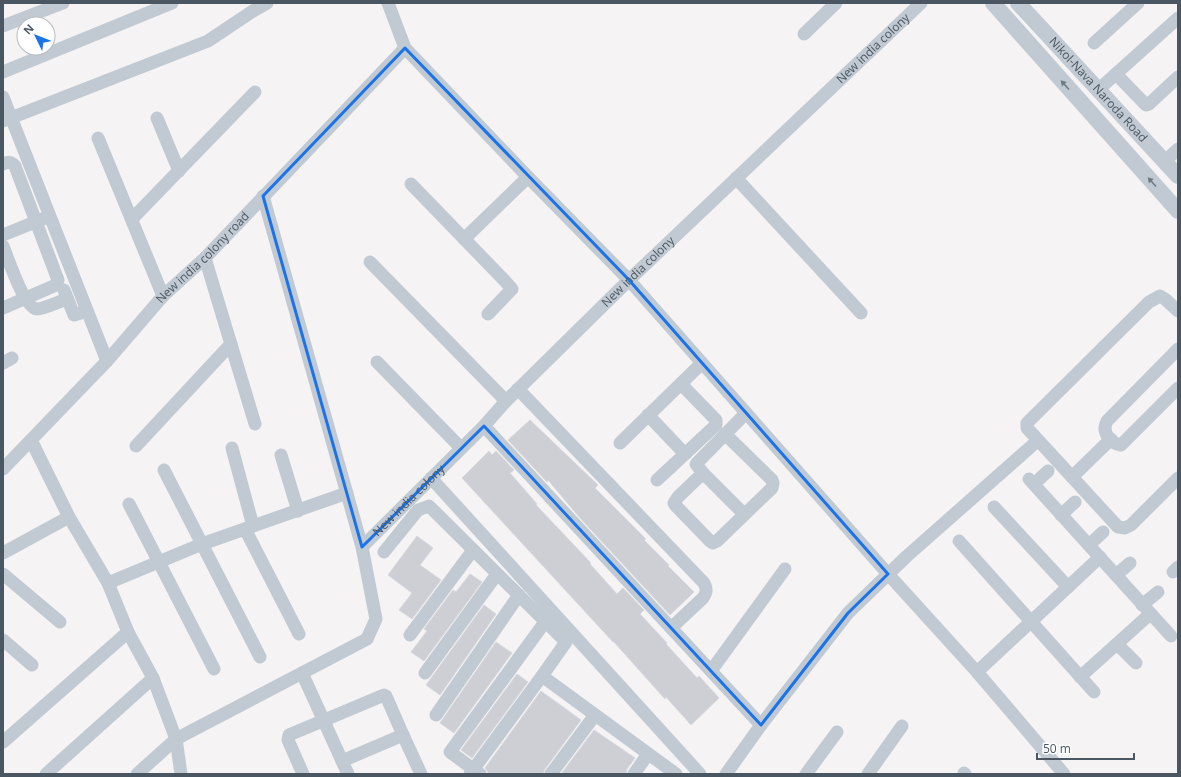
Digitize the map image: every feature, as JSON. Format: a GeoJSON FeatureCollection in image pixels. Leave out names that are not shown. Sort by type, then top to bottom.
{"type":"FeatureCollection","features":[{"type":"Feature","properties":{"kind":"street"},"geometry":{"type":"LineString","coordinates":[[3,26],[62,3]]}},
{"type":"Feature","properties":{"kind":"street"},"geometry":{"type":"LineString","coordinates":[[3,72],[172,3]]}},
{"type":"Feature","properties":{"kind":"street"},"geometry":{"type":"LineString","coordinates":[[7,119],[208,41],[267,3]]}},
{"type":"Feature","properties":{"kind":"street"},"geometry":{"type":"LineString","coordinates":[[388,3],[405,48],[629,280],[888,574],[977,672],[1064,774]]}},
{"type":"Feature","properties":{"kind":"street"},"geometry":{"type":"LineString","coordinates":[[804,34],[836,3]]}},
{"type":"Feature","properties":{"kind":"street","name":"New india colony"},"geometry":{"type":"LineString","coordinates":[[362,547],[484,426],[518,389],[629,280],[921,3]]}},
{"type":"Feature","properties":{"kind":"street"},"geometry":{"type":"LineString","coordinates":[[993,3],[1178,210]]}},
{"type":"Feature","properties":{"kind":"street","name":"Nikol-Nava Naroda Road"},"geometry":{"type":"LineString","coordinates":[[1018,3],[1178,176]]}},
{"type":"Feature","properties":{"kind":"street"},"geometry":{"type":"LineString","coordinates":[[1094,43],[1138,3]]}},
{"type":"Feature","properties":{"kind":"street"},"geometry":{"type":"LineString","coordinates":[[1098,90],[1178,18]]}},
{"type":"Feature","properties":{"kind":"street","name":"New india colony road"},"geometry":{"type":"LineString","coordinates":[[3,469],[107,361],[163,296],[205,258],[405,48]]}},
{"type":"Feature","properties":{"kind":"street"},"geometry":{"type":"LineString","coordinates":[[1116,74],[1146,105],[1149,104],[1178,77]]}},
{"type":"Feature","properties":{"kind":"street"},"geometry":{"type":"LineString","coordinates":[[1153,111],[1178,88]]}},
{"type":"Feature","properties":{"kind":"street"},"geometry":{"type":"LineString","coordinates":[[132,219],[255,92]]}},
{"type":"Feature","properties":{"kind":"street"},"geometry":{"type":"LineString","coordinates":[[3,97],[7,119],[50,215],[107,361]]}},
{"type":"Feature","properties":{"kind":"street"},"geometry":{"type":"LineString","coordinates":[[157,118],[178,171]]}},
{"type":"Feature","properties":{"kind":"street"},"geometry":{"type":"LineString","coordinates":[[98,138],[163,296]]}},
{"type":"Feature","properties":{"kind":"street"},"geometry":{"type":"LineString","coordinates":[[1164,162],[1178,149]]}},
{"type":"Feature","properties":{"kind":"street"},"geometry":{"type":"LineString","coordinates":[[3,164],[8,162],[15,166],[58,280],[56,285],[3,308]]}},
{"type":"Feature","properties":{"kind":"street"},"geometry":{"type":"LineString","coordinates":[[464,239],[528,177]]}},
{"type":"Feature","properties":{"kind":"street"},"geometry":{"type":"LineString","coordinates":[[736,178],[861,313]]}},
{"type":"Feature","properties":{"kind":"street"},"geometry":{"type":"LineString","coordinates":[[410,184],[512,290],[488,314]]}},
{"type":"Feature","properties":{"kind":"street"},"geometry":{"type":"LineString","coordinates":[[137,774],[176,739],[367,639],[376,619],[362,547],[263,196]]}},
{"type":"Feature","properties":{"kind":"street"},"geometry":{"type":"LineString","coordinates":[[3,235],[50,215]]}},
{"type":"Feature","properties":{"kind":"street"},"geometry":{"type":"LineString","coordinates":[[3,246],[8,274],[34,308],[36,309],[65,294],[74,315],[87,311]]}},
{"type":"Feature","properties":{"kind":"street"},"geometry":{"type":"LineString","coordinates":[[205,258],[255,424]]}},
{"type":"Feature","properties":{"kind":"street"},"geometry":{"type":"LineString","coordinates":[[370,262],[506,401]]}},
{"type":"Feature","properties":{"kind":"street"},"geometry":{"type":"LineString","coordinates":[[1178,311],[1160,296],[1149,302],[1027,423],[1027,428],[1111,521],[1118,526],[1125,528],[1131,525],[1178,478]]}},
{"type":"Feature","properties":{"kind":"street"},"geometry":{"type":"LineString","coordinates":[[136,446],[231,344]]}},
{"type":"Feature","properties":{"kind":"street"},"geometry":{"type":"LineString","coordinates":[[1178,349],[1107,421],[1104,426],[1104,432],[1116,444],[1121,445],[1178,388]]}},
{"type":"Feature","properties":{"kind":"street"},"geometry":{"type":"LineString","coordinates":[[377,362],[461,448]]}},
{"type":"Feature","properties":{"kind":"street"},"geometry":{"type":"LineString","coordinates":[[620,443],[702,363]]}},
{"type":"Feature","properties":{"kind":"street"},"geometry":{"type":"LineString","coordinates":[[657,480],[717,422],[681,384]]}},
{"type":"Feature","properties":{"kind":"street"},"geometry":{"type":"LineString","coordinates":[[518,389],[704,583],[706,594],[671,628]]}},
{"type":"Feature","properties":{"kind":"street"},"geometry":{"type":"LineString","coordinates":[[744,514],[703,473],[696,465],[696,462],[746,413]]}},
{"type":"Feature","properties":{"kind":"street"},"geometry":{"type":"LineString","coordinates":[[648,415],[685,454]]}},
{"type":"Feature","properties":{"kind":"street"},"geometry":{"type":"LineString","coordinates":[[484,426],[761,725]]}},
{"type":"Feature","properties":{"kind":"street"},"geometry":{"type":"LineString","coordinates":[[703,473],[678,497],[674,503],[713,543],[717,541],[772,488],[773,483],[772,480],[725,434]]}},
{"type":"Feature","properties":{"kind":"street"},"geometry":{"type":"LineString","coordinates":[[1072,477],[1111,439]]}},
{"type":"Feature","properties":{"kind":"street"},"geometry":{"type":"LineString","coordinates":[[31,440],[69,517],[108,583],[128,632],[153,678],[176,739],[181,774]]}},
{"type":"Feature","properties":{"kind":"street"},"geometry":{"type":"LineString","coordinates":[[726,774],[761,725],[848,613],[907,556],[1035,443]]}},
{"type":"Feature","properties":{"kind":"street"},"geometry":{"type":"LineString","coordinates":[[232,448],[249,528],[299,634]]}},
{"type":"Feature","properties":{"kind":"street"},"geometry":{"type":"LineString","coordinates":[[281,455],[298,510]]}},
{"type":"Feature","properties":{"kind":"street"},"geometry":{"type":"LineString","coordinates":[[164,470],[260,657]]}},
{"type":"Feature","properties":{"kind":"street"},"geometry":{"type":"LineString","coordinates":[[1048,471],[1032,482],[1171,636]]}},
{"type":"Feature","properties":{"kind":"street"},"geometry":{"type":"LineString","coordinates":[[431,478],[700,774]]}},
{"type":"Feature","properties":{"kind":"street"},"geometry":{"type":"LineString","coordinates":[[108,583],[202,544],[347,493]]}},
{"type":"Feature","properties":{"kind":"street"},"geometry":{"type":"LineString","coordinates":[[1061,515],[1075,502]]}},
{"type":"Feature","properties":{"kind":"street"},"geometry":{"type":"LineString","coordinates":[[129,504],[214,669]]}},
{"type":"Feature","properties":{"kind":"street"},"geometry":{"type":"LineString","coordinates":[[384,552],[418,510],[429,506],[566,642],[474,772],[450,752],[545,622]]}},
{"type":"Feature","properties":{"kind":"street"},"geometry":{"type":"LineString","coordinates":[[994,507],[1068,587]]}},
{"type":"Feature","properties":{"kind":"street"},"geometry":{"type":"LineString","coordinates":[[3,553],[69,517]]}},
{"type":"Feature","properties":{"kind":"street"},"geometry":{"type":"LineString","coordinates":[[1089,545],[1103,532]]}},
{"type":"Feature","properties":{"kind":"street"},"geometry":{"type":"LineString","coordinates":[[959,541],[1094,692]]}},
{"type":"Feature","properties":{"kind":"street"},"geometry":{"type":"LineString","coordinates":[[410,635],[473,550]]}},
{"type":"Feature","properties":{"kind":"street"},"geometry":{"type":"LineString","coordinates":[[977,672],[1100,557]]}},
{"type":"Feature","properties":{"kind":"street"},"geometry":{"type":"LineString","coordinates":[[1116,575],[1130,563]]}},
{"type":"Feature","properties":{"kind":"street"},"geometry":{"type":"LineString","coordinates":[[711,671],[785,569]]}},
{"type":"Feature","properties":{"kind":"street"},"geometry":{"type":"LineString","coordinates":[[3,574],[60,622]]}},
{"type":"Feature","properties":{"kind":"street"},"geometry":{"type":"LineString","coordinates":[[426,673],[497,574]]}},
{"type":"Feature","properties":{"kind":"street"},"geometry":{"type":"LineString","coordinates":[[1080,677],[1117,644],[1158,592]]}},
{"type":"Feature","properties":{"kind":"street"},"geometry":{"type":"LineString","coordinates":[[436,714],[519,595]]}},
{"type":"Feature","properties":{"kind":"street"},"geometry":{"type":"LineString","coordinates":[[3,742],[128,632]]}},
{"type":"Feature","properties":{"kind":"street"},"geometry":{"type":"LineString","coordinates":[[3,640],[32,665]]}},
{"type":"Feature","properties":{"kind":"street"},"geometry":{"type":"LineString","coordinates":[[1117,644],[1136,663]]}},
{"type":"Feature","properties":{"kind":"street"},"geometry":{"type":"LineString","coordinates":[[302,673],[348,774]]}},
{"type":"Feature","properties":{"kind":"street"},"geometry":{"type":"LineString","coordinates":[[542,676],[675,774]]}},
{"type":"Feature","properties":{"kind":"street"},"geometry":{"type":"LineString","coordinates":[[46,774],[153,678]]}},
{"type":"Feature","properties":{"kind":"street"},"geometry":{"type":"LineString","coordinates":[[303,774],[287,737],[289,735],[384,695],[388,698],[421,774]]}},
{"type":"Feature","properties":{"kind":"street"},"geometry":{"type":"LineString","coordinates":[[552,774],[595,715]]}},
{"type":"Feature","properties":{"kind":"street"},"geometry":{"type":"LineString","coordinates":[[871,773],[902,726]]}},
{"type":"Feature","properties":{"kind":"street"},"geometry":{"type":"LineString","coordinates":[[806,774],[837,732]]}},
{"type":"Feature","properties":{"kind":"street"},"geometry":{"type":"LineString","coordinates":[[342,761],[403,735]]}},
{"type":"Feature","properties":{"kind":"street"},"geometry":{"type":"LineString","coordinates":[[634,774],[648,754]]}},
{"type":"Feature","properties":{"kind":"highlighted area"},"geometry":{"type":"Polygon","coordinates":[[[405,48],[629,280],[888,574],[848,613],[761,725],[484,426],[362,547],[263,196],[405,48]]]}},
{"type":"Feature","properties":{"kind":"building"},"geometry":{"type":"Polygon","coordinates":[[[530,420],[598,485],[595,488],[646,539],[644,540],[694,592],[670,615],[580,518],[548,480],[547,482],[508,440],[530,420]]]}},
{"type":"Feature","properties":{"kind":"building"},"geometry":{"type":"Polygon","coordinates":[[[489,451],[492,455],[496,451],[514,470],[510,473],[537,504],[536,505],[591,563],[590,564],[617,594],[623,588],[644,610],[640,614],[697,678],[699,676],[719,698],[691,725],[666,697],[665,699],[462,478],[489,451]]]}},
{"type":"Feature","properties":{"kind":"building"},"geometry":{"type":"Polygon","coordinates":[[[417,536],[433,548],[420,565],[441,580],[412,619],[399,610],[412,593],[388,575],[417,536]]]}},
{"type":"Feature","properties":{"kind":"building"},"geometry":{"type":"Polygon","coordinates":[[[470,574],[482,582],[424,661],[411,652],[427,631],[424,629],[453,590],[456,592],[470,574]]]}},
{"type":"Feature","properties":{"kind":"building"},"geometry":{"type":"Polygon","coordinates":[[[484,605],[496,614],[440,695],[426,685],[484,605]]]}},
{"type":"Feature","properties":{"kind":"building"},"geometry":{"type":"Polygon","coordinates":[[[496,642],[512,653],[454,733],[440,723],[496,642]]]}},
{"type":"Feature","properties":{"kind":"building"},"geometry":{"type":"Polygon","coordinates":[[[517,674],[528,682],[472,758],[461,750],[517,674]]]}},
{"type":"Feature","properties":{"kind":"building"},"geometry":{"type":"Polygon","coordinates":[[[541,691],[581,720],[545,769],[543,774],[489,774],[485,768],[541,691]]]}},
{"type":"Feature","properties":{"kind":"building"},"geometry":{"type":"Polygon","coordinates":[[[594,730],[635,758],[627,769],[626,774],[561,774],[594,730]]]}}]}
